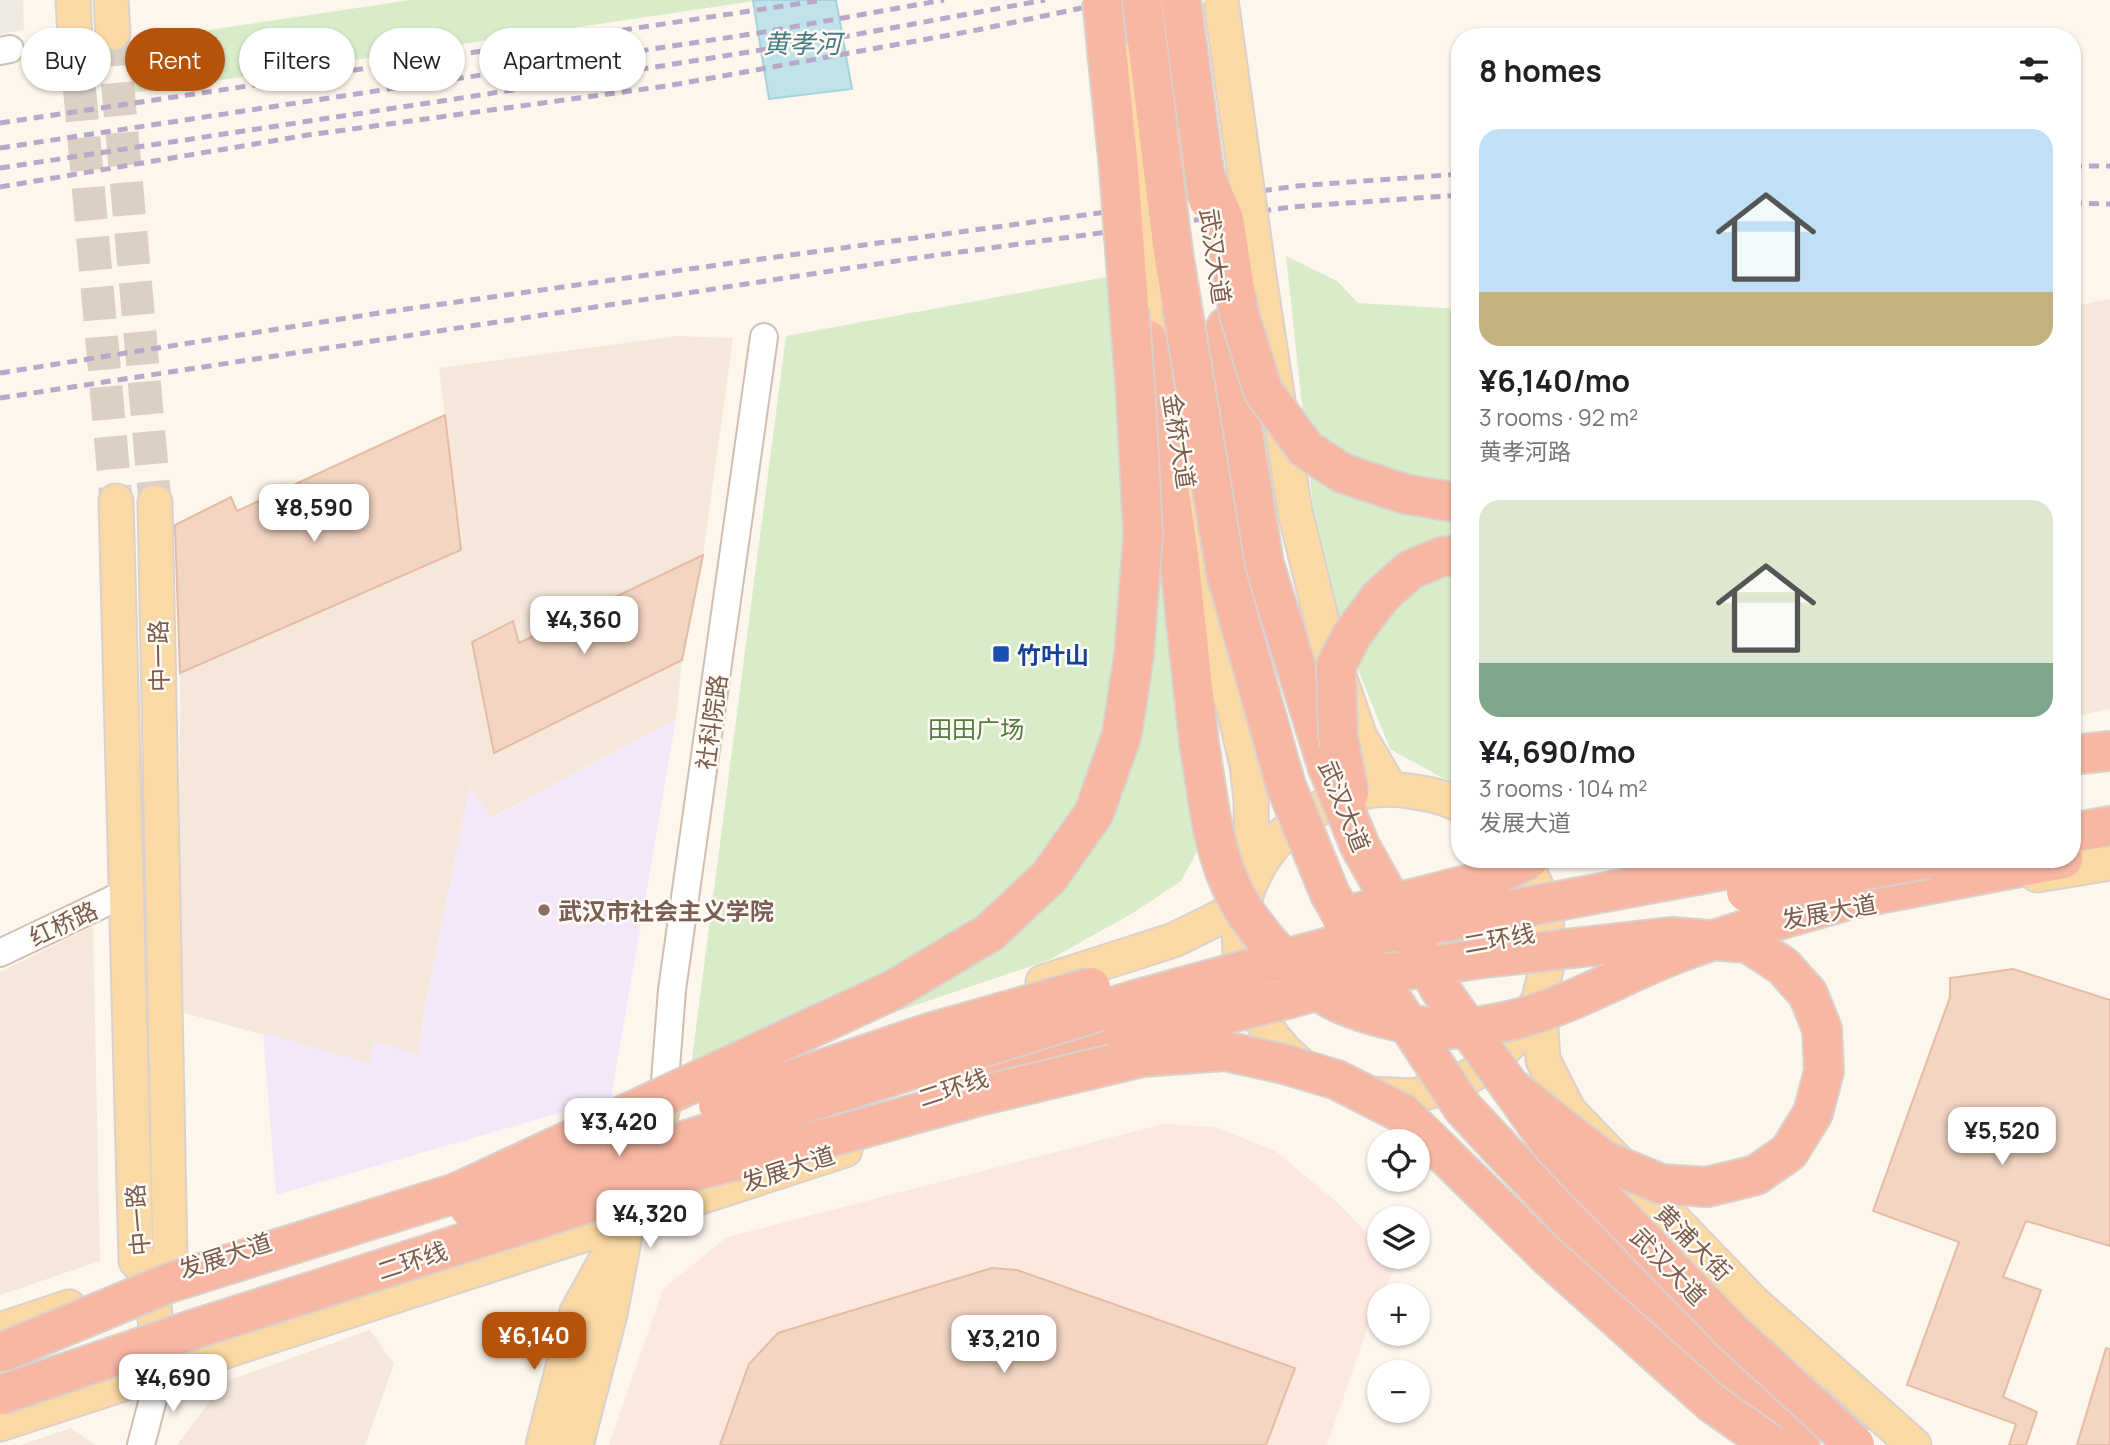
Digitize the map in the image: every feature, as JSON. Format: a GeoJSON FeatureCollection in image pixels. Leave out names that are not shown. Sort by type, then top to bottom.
{"type":"FeatureCollection","features":[{"type":"Feature","properties":{"kind":"highway"},"geometry":{"type":"LineString","coordinates":[[456,1193],[893,990],[989,933],[1049,877],[1094,813],[1122,734],[1134,655],[1143,535],[1119,169],[1102,0]]}},
{"type":"Feature","properties":{"kind":"highway","name":"武汉大道"},"geometry":{"type":"LineString","coordinates":[[1142,0],[1173,252],[1226,573],[1286,786],[1330,894],[1385,989],[1463,1108],[1554,1207],[1800,1445]]}},
{"type":"Feature","properties":{"kind":"highway","name":"武汉大道"},"geometry":{"type":"LineString","coordinates":[[1181,0],[1214,249],[1264,564],[1327,765],[1360,846],[1440,989],[1553,1147],[1731,1331],[1855,1445]]}},
{"type":"Feature","properties":{"kind":"highway"},"geometry":{"type":"LineString","coordinates":[[1119,169],[1154,380],[1179,556],[1199,743],[1216,844],[1236,897],[1266,939],[1297,971],[1329,998],[1373,1015],[1450,1029],[1513,1020],[1570,1002],[1674,954],[1762,924],[1852,899],[2016,868]]}},
{"type":"Feature","properties":{"kind":"highway"},"geometry":{"type":"LineString","coordinates":[[1205,176],[1224,219],[1239,314],[1263,391],[1306,449],[1342,473],[1405,494],[1451,502]]}},
{"type":"Feature","properties":{"kind":"highway"},"geometry":{"type":"LineString","coordinates":[[1360,846],[1338,736],[1336,666],[1352,635],[1380,597],[1410,570],[1441,557],[1451,556]]}},
{"type":"Feature","properties":{"kind":"highway"},"geometry":{"type":"LineString","coordinates":[[2081,755],[2110,753]]}},
{"type":"Feature","properties":{"kind":"highway"},"geometry":{"type":"LineString","coordinates":[[2081,804],[2110,799]]}},
{"type":"Feature","properties":{"kind":"highway"},"geometry":{"type":"LineString","coordinates":[[2081,831],[2110,826]]}},
{"type":"Feature","properties":{"kind":"highway"},"geometry":{"type":"LineString","coordinates":[[2081,857],[2110,852]]}},
{"type":"Feature","properties":{"kind":"highway"},"geometry":{"type":"LineString","coordinates":[[0,1356],[169,1283],[456,1193],[929,1034],[1295,929],[1486,880],[1509,868]]}},
{"type":"Feature","properties":{"kind":"highway","name":"二环线"},"geometry":{"type":"LineString","coordinates":[[0,1356],[1148,996],[1368,936],[1735,868]]}},
{"type":"Feature","properties":{"kind":"highway","name":"二环线"},"geometry":{"type":"LineString","coordinates":[[0,1395],[195,1329],[1123,1033],[1386,959],[1877,868]]}},
{"type":"Feature","properties":{"kind":"highway"},"geometry":{"type":"LineString","coordinates":[[1123,1033],[1206,1020],[1363,977],[1489,958],[1671,937],[1748,943],[1783,966],[1808,994],[1822,1029],[1824,1071],[1813,1113],[1789,1152],[1756,1175],[1707,1187],[1661,1184],[1603,1160],[1509,1086]]}},
{"type":"Feature","properties":{"kind":"highway"},"geometry":{"type":"LineString","coordinates":[[663,1179],[979,1096],[1142,1057],[1225,1051],[1284,1064],[1337,1080],[1402,1113],[1548,1255],[1691,1385],[1772,1445]]}},
{"type":"Feature","properties":{"kind":"main road"},"geometry":{"type":"LineString","coordinates":[[73,0],[74,28]]}},
{"type":"Feature","properties":{"kind":"main road"},"geometry":{"type":"LineString","coordinates":[[111,0],[113,33]]}},
{"type":"Feature","properties":{"kind":"main road","name":"金桥大道"},"geometry":{"type":"LineString","coordinates":[[1118,0],[1156,293],[1204,583],[1247,765],[1251,799],[1247,893],[1239,943],[1244,981],[1257,1016],[1279,1046],[1308,1071]]}},
{"type":"Feature","properties":{"kind":"main road"},"geometry":{"type":"LineString","coordinates":[[1221,0],[1295,512],[1326,638],[1360,737],[1390,788]]}},
{"type":"Feature","properties":{"kind":"main road","name":"中一路"},"geometry":{"type":"LineString","coordinates":[[116,501],[136,1261],[152,1279],[170,1257],[155,502]]}},
{"type":"Feature","properties":{"kind":"main road"},"geometry":{"type":"LineString","coordinates":[[2081,761],[2110,753]]}},
{"type":"Feature","properties":{"kind":"main road"},"geometry":{"type":"LineString","coordinates":[[1247,893],[1275,843],[1308,814],[1347,795],[1390,788],[1444,796],[1451,800]]}},
{"type":"Feature","properties":{"kind":"main road","name":"发展大道"},"geometry":{"type":"LineString","coordinates":[[1548,961],[2110,863]]}},
{"type":"Feature","properties":{"kind":"main road"},"geometry":{"type":"LineString","coordinates":[[1308,1071],[1339,1087],[1372,1095],[1413,1096],[1454,1085],[1489,1065],[1518,1035],[1539,999],[1548,961],[1546,909],[1530,868]]}},
{"type":"Feature","properties":{"kind":"main road","name":"发展大道"},"geometry":{"type":"LineString","coordinates":[[0,1330],[380,1205],[818,1054],[1174,940],[1247,893]]}},
{"type":"Feature","properties":{"kind":"main road","name":"黄浦大街"},"geometry":{"type":"LineString","coordinates":[[1539,999],[1543,1060],[1569,1111],[1753,1301],[1914,1445]]}},
{"type":"Feature","properties":{"kind":"main road","name":"发展大道"},"geometry":{"type":"LineString","coordinates":[[0,1424],[924,1125],[1082,1083],[1159,1068],[1246,1063],[1308,1071]]}},
{"type":"Feature","properties":{"kind":"main road"},"geometry":{"type":"LineString","coordinates":[[1372,1095],[1412,1116],[1436,1136],[1757,1445]]}},
{"type":"Feature","properties":{"kind":"main road"},"geometry":{"type":"LineString","coordinates":[[576,1445],[610,1314],[628,1220],[663,1107]]}},
{"type":"Feature","properties":{"kind":"main road"},"geometry":{"type":"LineString","coordinates":[[544,1445],[577,1312],[628,1220]]}},
{"type":"Feature","properties":{"kind":"main road"},"geometry":{"type":"LineString","coordinates":[[152,1279],[160,1372]]}},
{"type":"Feature","properties":{"kind":"street","name":"社科院路"},"geometry":{"type":"LineString","coordinates":[[663,1107],[671,990],[764,337]]}},
{"type":"Feature","properties":{"kind":"street","name":"红桥路"},"geometry":{"type":"LineString","coordinates":[[0,953],[126,893]]}},
{"type":"Feature","properties":{"kind":"street"},"geometry":{"type":"LineString","coordinates":[[141,1445],[160,1372]]}},
{"type":"Feature","properties":{"kind":"shaded area"},"geometry":{"type":"Polygon","coordinates":[[[0,0],[23,0],[24,28],[0,34],[0,0]]]}},
{"type":"Feature","properties":{"kind":"shaded area"},"geometry":{"type":"Polygon","coordinates":[[[2110,299],[2110,709],[2081,715],[2081,304],[2110,299]]]}},
{"type":"Feature","properties":{"kind":"shaded area"},"geometry":{"type":"Polygon","coordinates":[[[677,336],[733,338],[703,555],[519,643],[472,642],[495,753],[682,660],[676,719],[491,818],[470,787],[426,1002],[418,1055],[370,1064],[184,1013],[179,893],[180,673],[461,550],[439,368],[677,336]]]}},
{"type":"Feature","properties":{"kind":"shaded area","name":"武汉市社会主义学院"},"geometry":{"type":"Polygon","coordinates":[[[676,719],[611,1098],[276,1195],[263,1033],[369,1063],[375,1041],[418,1055],[426,1002],[470,786],[492,818],[676,719]]]}},
{"type":"Feature","properties":{"kind":"shaded area"},"geometry":{"type":"Polygon","coordinates":[[[93,926],[100,1261],[0,1295],[0,972],[93,926]]]}},
{"type":"Feature","properties":{"kind":"shaded area"},"geometry":{"type":"Polygon","coordinates":[[[1164,1124],[1214,1127],[1274,1150],[1337,1202],[1367,1233],[1367,1269],[1394,1269],[1388,1283],[1367,1283],[1367,1329],[1327,1445],[609,1445],[663,1289],[727,1237],[1164,1124]]]}},
{"type":"Feature","properties":{"kind":"shaded area"},"geometry":{"type":"Polygon","coordinates":[[[370,1330],[394,1364],[365,1445],[177,1445],[224,1382],[370,1330]]]}},
{"type":"Feature","properties":{"kind":"shaded area"},"geometry":{"type":"Polygon","coordinates":[[[71,1428],[95,1445],[21,1445],[71,1428]]]}},
{"type":"Feature","properties":{"kind":"green space"},"geometry":{"type":"Polygon","coordinates":[[[411,0],[761,0],[572,28],[479,28],[479,42],[465,44],[465,28],[369,28],[369,58],[355,60],[355,28],[239,28],[239,77],[225,79],[225,28],[222,28],[411,0]]]}},
{"type":"Feature","properties":{"kind":"green space"},"geometry":{"type":"Polygon","coordinates":[[[1286,256],[1337,281],[1358,303],[1451,309],[1451,783],[1390,749],[1337,617],[1314,516],[1286,256]]]}},
{"type":"Feature","properties":{"kind":"green space","name":"田田广场"},"geometry":{"type":"Polygon","coordinates":[[[1139,271],[1210,828],[1181,881],[1133,913],[1049,960],[689,1082],[786,336],[1139,271]]]}},
{"type":"Feature","properties":{"kind":"water","name":"黄孝河"},"geometry":{"type":"Polygon","coordinates":[[[836,0],[852,89],[769,99],[753,1],[836,0]]]}},
{"type":"Feature","properties":{"kind":"building"},"geometry":{"type":"Polygon","coordinates":[[[445,415],[461,550],[180,673],[175,525],[231,497],[237,511],[445,415]]]}},
{"type":"Feature","properties":{"kind":"building"},"geometry":{"type":"Polygon","coordinates":[[[703,555],[682,660],[494,753],[472,642],[513,621],[519,643],[703,555]]]}},
{"type":"Feature","properties":{"kind":"building"},"geometry":{"type":"Polygon","coordinates":[[[2013,969],[2110,1000],[2110,1246],[2026,1221],[2003,1277],[2041,1290],[2003,1397],[2037,1412],[2026,1445],[2009,1445],[2016,1424],[1907,1385],[1959,1242],[1873,1211],[1950,997],[1950,978],[2013,969]]]}},
{"type":"Feature","properties":{"kind":"building"},"geometry":{"type":"Polygon","coordinates":[[[992,1268],[1017,1270],[1295,1368],[1266,1445],[720,1445],[749,1364],[778,1333],[992,1268]]]}},
{"type":"Feature","properties":{"kind":"building"},"geometry":{"type":"Polygon","coordinates":[[[2106,1348],[2110,1349],[2110,1445],[2077,1445],[2106,1348]]]}},
{"type":"Feature","properties":{"kind":"tunnel"},"geometry":{"type":"LineString","coordinates":[[113,33],[155,502]]}},
{"type":"Feature","properties":{"kind":"tunnel"},"geometry":{"type":"LineString","coordinates":[[80,91],[116,501]]}},
{"type":"Feature","properties":{"kind":"railway"},"geometry":{"type":"LineString","coordinates":[[0,123],[824,0]]}},
{"type":"Feature","properties":{"kind":"railway"},"geometry":{"type":"LineString","coordinates":[[0,148],[758,33],[944,0]]}},
{"type":"Feature","properties":{"kind":"railway"},"geometry":{"type":"LineString","coordinates":[[0,168],[842,37],[1045,0]]}},
{"type":"Feature","properties":{"kind":"railway"},"geometry":{"type":"LineString","coordinates":[[0,187],[308,135],[667,86],[977,30],[1120,0]]}},
{"type":"Feature","properties":{"kind":"railway"},"geometry":{"type":"LineString","coordinates":[[2081,166],[2110,166]]}},
{"type":"Feature","properties":{"kind":"railway"},"geometry":{"type":"LineString","coordinates":[[0,373],[379,313],[732,263],[1297,186],[1451,175]]}},
{"type":"Feature","properties":{"kind":"railway"},"geometry":{"type":"LineString","coordinates":[[0,398],[916,258],[1291,207],[1451,196]]}},
{"type":"Feature","properties":{"kind":"railway"},"geometry":{"type":"LineString","coordinates":[[2081,203],[2110,204]]}},
{"type":"Feature","properties":{"kind":"place","name":"竹叶山"},"geometry":{"type":"Point","coordinates":[1001,654]}},
{"type":"Feature","properties":{"kind":"place","name":"武汉市社会主义学院"},"geometry":{"type":"Point","coordinates":[544,910]}}]}
